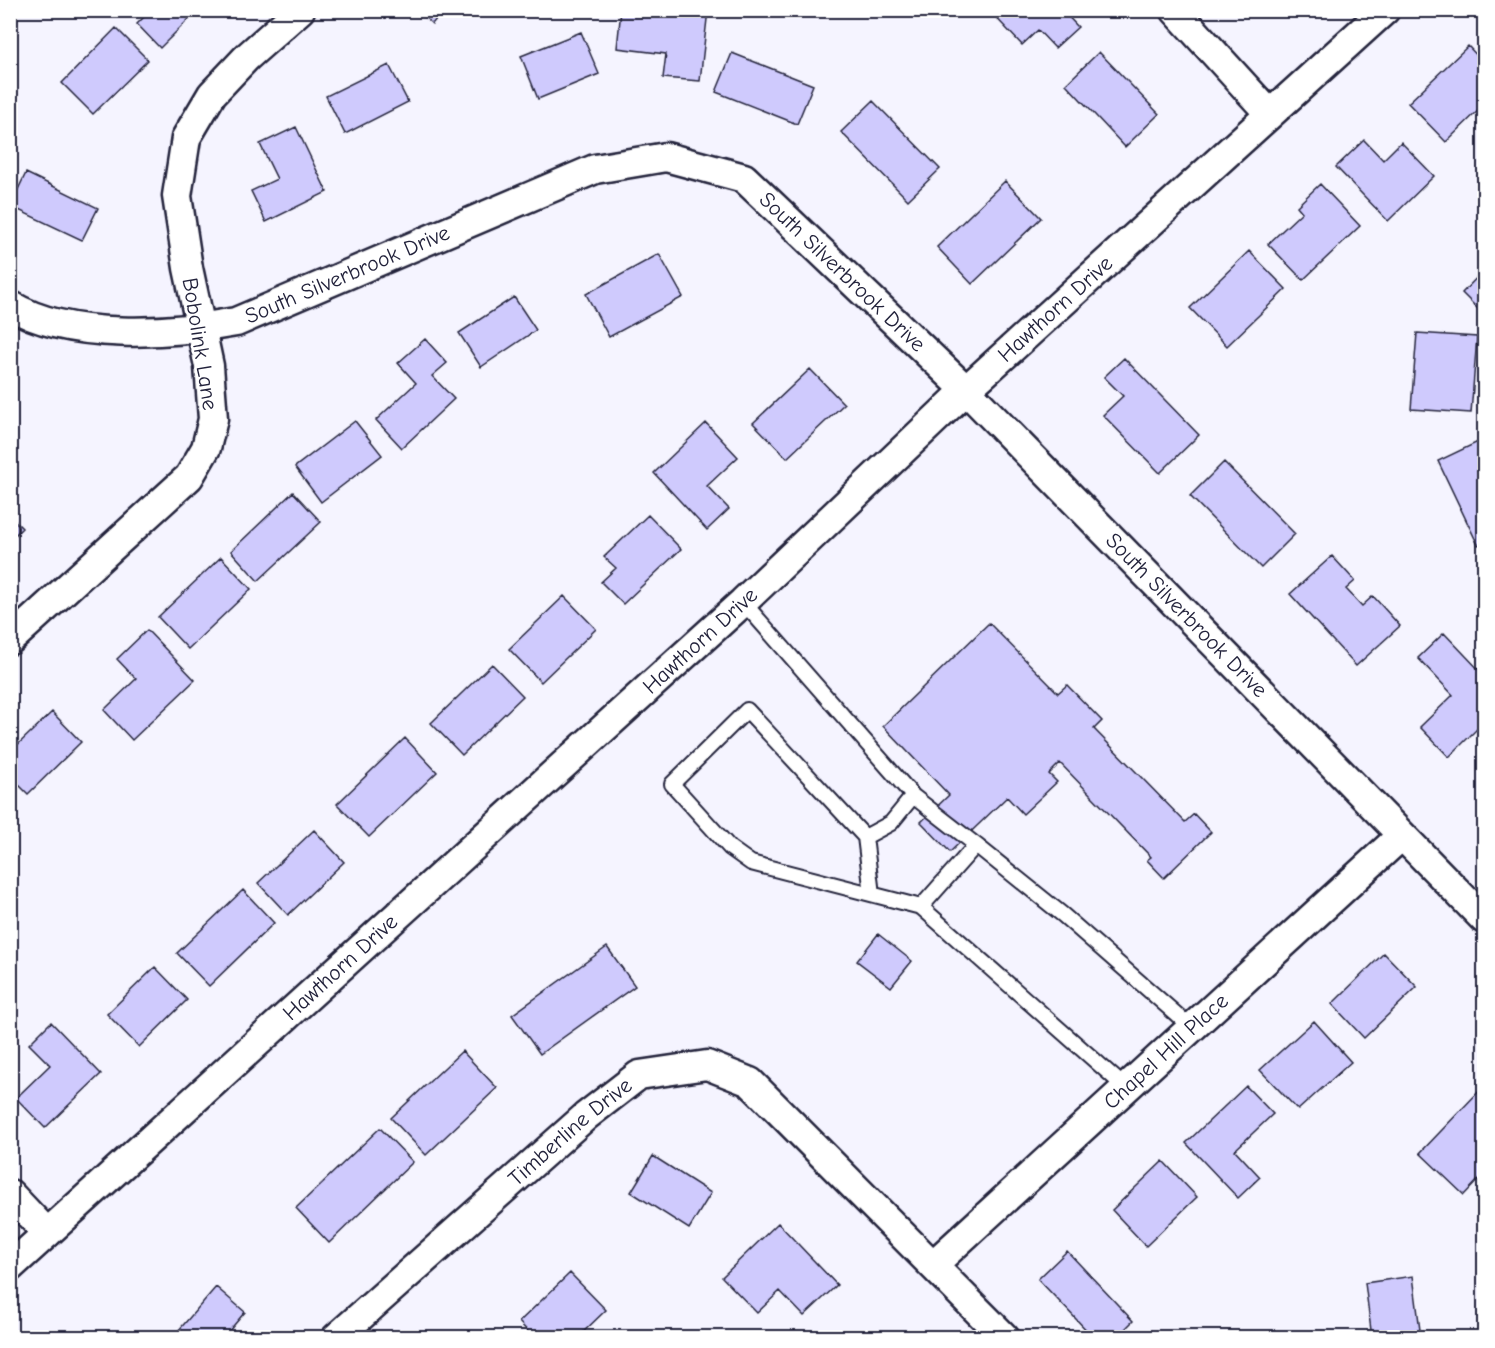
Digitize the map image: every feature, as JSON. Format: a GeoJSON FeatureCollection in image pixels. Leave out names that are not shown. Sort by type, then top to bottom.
{"type":"FeatureCollection","features":[{"type":"Feature","properties":{"kind":"street","name":"Bobolink Lane"},"geometry":{"type":"LineString","coordinates":[[10,640],[189,477],[206,448],[213,419],[208,366],[177,196],[186,138],[212,94],[247,57],[300,10]]}},
{"type":"Feature","properties":{"kind":"street"},"geometry":{"type":"LineString","coordinates":[[1175,10],[1269,113]]}},
{"type":"Feature","properties":{"kind":"street","name":"Hawthorn Drive"},"geometry":{"type":"LineString","coordinates":[[10,1267],[743,602],[966,390],[1385,10]]}},
{"type":"Feature","properties":{"kind":"street","name":"South Silverbrook Drive"},"geometry":{"type":"LineString","coordinates":[[10,305],[70,326],[118,331],[200,329],[236,322],[595,169],[666,157],[744,178],[966,390],[1401,836],[1485,919]]}},
{"type":"Feature","properties":{"kind":"street","name":"Chapel Hill Place"},"geometry":{"type":"LineString","coordinates":[[933,1265],[1401,836]]}},
{"type":"Feature","properties":{"kind":"street","name":"Timberline Drive"},"geometry":{"type":"LineString","coordinates":[[336,1338],[586,1116],[639,1075],[707,1065],[750,1082],[1005,1338]]}},
{"type":"Feature","properties":{"kind":"street"},"geometry":{"type":"LineString","coordinates":[[10,1194],[47,1233]]}},
{"type":"Feature","properties":{"kind":"lane"},"geometry":{"type":"LineString","coordinates":[[743,602],[913,796],[1063,915],[1192,1028]]}},
{"type":"Feature","properties":{"kind":"lane"},"geometry":{"type":"LineString","coordinates":[[872,894],[865,837],[747,710],[672,784],[730,848],[751,862],[921,907],[1126,1088]]}},
{"type":"Feature","properties":{"kind":"lane"},"geometry":{"type":"LineString","coordinates":[[865,837],[891,823],[913,796]]}},
{"type":"Feature","properties":{"kind":"lane"},"geometry":{"type":"LineString","coordinates":[[921,907],[976,845]]}},
{"type":"Feature","properties":{"kind":"building"},"geometry":{"type":"Polygon","coordinates":[[[151,10],[198,10],[160,48],[137,24],[151,10]]]}},
{"type":"Feature","properties":{"kind":"building"},"geometry":{"type":"Polygon","coordinates":[[[417,10],[444,10],[432,24],[417,10]]]}},
{"type":"Feature","properties":{"kind":"building"},"geometry":{"type":"Polygon","coordinates":[[[621,10],[708,10],[700,81],[663,78],[666,54],[617,48],[621,10]]]}},
{"type":"Feature","properties":{"kind":"building"},"geometry":{"type":"Polygon","coordinates":[[[989,10],[1062,10],[1078,27],[1055,48],[1038,30],[1022,45],[989,10]]]}},
{"type":"Feature","properties":{"kind":"building"},"geometry":{"type":"Polygon","coordinates":[[[116,28],[148,60],[93,114],[62,83],[116,28]]]}},
{"type":"Feature","properties":{"kind":"building"},"geometry":{"type":"Polygon","coordinates":[[[581,32],[599,74],[538,99],[521,56],[581,32]]]}},
{"type":"Feature","properties":{"kind":"building"},"geometry":{"type":"Polygon","coordinates":[[[1468,46],[1484,63],[1484,105],[1446,142],[1408,103],[1468,46]]]}},
{"type":"Feature","properties":{"kind":"building"},"geometry":{"type":"Polygon","coordinates":[[[1099,52],[1159,114],[1125,147],[1066,84],[1099,52]]]}},
{"type":"Feature","properties":{"kind":"building"},"geometry":{"type":"Polygon","coordinates":[[[732,53],[813,85],[797,124],[716,92],[732,53]]]}},
{"type":"Feature","properties":{"kind":"building"},"geometry":{"type":"Polygon","coordinates":[[[389,65],[408,102],[345,134],[326,96],[389,65]]]}},
{"type":"Feature","properties":{"kind":"building"},"geometry":{"type":"Polygon","coordinates":[[[873,101],[940,169],[908,200],[841,132],[873,101]]]}},
{"type":"Feature","properties":{"kind":"building"},"geometry":{"type":"Polygon","coordinates":[[[296,127],[327,192],[266,222],[251,191],[277,179],[260,144],[296,127]]]}},
{"type":"Feature","properties":{"kind":"building"},"geometry":{"type":"Polygon","coordinates":[[[1364,140],[1383,160],[1401,142],[1434,176],[1388,221],[1336,167],[1364,140]]]}},
{"type":"Feature","properties":{"kind":"building"},"geometry":{"type":"Polygon","coordinates":[[[26,173],[98,208],[82,240],[10,206],[26,173]]]}},
{"type":"Feature","properties":{"kind":"building"},"geometry":{"type":"Polygon","coordinates":[[[1005,181],[1041,218],[972,284],[937,247],[1005,181]]]}},
{"type":"Feature","properties":{"kind":"building"},"geometry":{"type":"Polygon","coordinates":[[[1320,184],[1360,226],[1303,280],[1268,244],[1302,212],[1297,206],[1320,184]]]}},
{"type":"Feature","properties":{"kind":"building"},"geometry":{"type":"Polygon","coordinates":[[[1249,251],[1286,289],[1227,346],[1190,308],[1249,251]]]}},
{"type":"Feature","properties":{"kind":"building"},"geometry":{"type":"Polygon","coordinates":[[[659,254],[683,297],[609,337],[586,294],[659,254]]]}},
{"type":"Feature","properties":{"kind":"building"},"geometry":{"type":"Polygon","coordinates":[[[1484,270],[1484,315],[1462,293],[1484,270]]]}},
{"type":"Feature","properties":{"kind":"building"},"geometry":{"type":"Polygon","coordinates":[[[514,297],[536,330],[481,367],[459,333],[514,297]]]}},
{"type":"Feature","properties":{"kind":"building"},"geometry":{"type":"Polygon","coordinates":[[[1417,333],[1477,337],[1471,413],[1411,409],[1417,333]]]}},
{"type":"Feature","properties":{"kind":"building"},"geometry":{"type":"Polygon","coordinates":[[[425,339],[447,363],[432,376],[454,399],[402,448],[376,420],[416,383],[398,363],[425,339]]]}},
{"type":"Feature","properties":{"kind":"building"},"geometry":{"type":"Polygon","coordinates":[[[1124,358],[1199,435],[1160,473],[1103,415],[1123,396],[1104,377],[1124,358]]]}},
{"type":"Feature","properties":{"kind":"building"},"geometry":{"type":"Polygon","coordinates":[[[810,369],[844,404],[787,458],[753,423],[810,369]]]}},
{"type":"Feature","properties":{"kind":"building"},"geometry":{"type":"Polygon","coordinates":[[[355,421],[382,455],[321,502],[295,467],[355,421]]]}},
{"type":"Feature","properties":{"kind":"building"},"geometry":{"type":"Polygon","coordinates":[[[706,423],[738,457],[707,486],[729,509],[707,530],[654,473],[706,423]]]}},
{"type":"Feature","properties":{"kind":"building"},"geometry":{"type":"Polygon","coordinates":[[[1480,441],[1484,451],[1484,542],[1478,545],[1438,461],[1480,441]]]}},
{"type":"Feature","properties":{"kind":"building"},"geometry":{"type":"Polygon","coordinates":[[[1224,462],[1295,534],[1261,568],[1190,496],[1224,462]]]}},
{"type":"Feature","properties":{"kind":"building"},"geometry":{"type":"Polygon","coordinates":[[[293,492],[321,522],[258,581],[231,551],[293,492]]]}},
{"type":"Feature","properties":{"kind":"building"},"geometry":{"type":"Polygon","coordinates":[[[648,515],[681,549],[623,604],[601,582],[616,568],[604,557],[648,515]]]}},
{"type":"Feature","properties":{"kind":"building"},"geometry":{"type":"Polygon","coordinates":[[[10,516],[22,528],[10,540],[10,516]]]}},
{"type":"Feature","properties":{"kind":"building"},"geometry":{"type":"Polygon","coordinates":[[[1332,556],[1355,581],[1346,589],[1362,606],[1373,596],[1400,626],[1356,666],[1290,594],[1332,556]]]}},
{"type":"Feature","properties":{"kind":"building"},"geometry":{"type":"Polygon","coordinates":[[[221,557],[251,589],[188,649],[158,617],[221,557]]]}},
{"type":"Feature","properties":{"kind":"building"},"geometry":{"type":"Polygon","coordinates":[[[564,596],[596,629],[541,682],[509,649],[564,596]]]}},
{"type":"Feature","properties":{"kind":"building"},"geometry":{"type":"Polygon","coordinates":[[[989,623],[1058,693],[1067,685],[1102,721],[1094,729],[1185,822],[1194,814],[1211,832],[1164,878],[1147,860],[1151,857],[1060,763],[1049,774],[1057,782],[1023,814],[1007,797],[950,852],[921,822],[949,795],[883,726],[989,623]]]}},
{"type":"Feature","properties":{"kind":"building"},"geometry":{"type":"Polygon","coordinates":[[[147,630],[195,680],[132,740],[104,710],[136,679],[117,659],[147,630]]]}},
{"type":"Feature","properties":{"kind":"building"},"geometry":{"type":"Polygon","coordinates":[[[1444,633],[1484,675],[1484,722],[1449,757],[1420,727],[1453,695],[1418,658],[1444,633]]]}},
{"type":"Feature","properties":{"kind":"building"},"geometry":{"type":"Polygon","coordinates":[[[492,664],[523,696],[462,755],[431,723],[492,664]]]}},
{"type":"Feature","properties":{"kind":"building"},"geometry":{"type":"Polygon","coordinates":[[[52,712],[81,742],[28,794],[10,776],[10,752],[52,712]]]}},
{"type":"Feature","properties":{"kind":"building"},"geometry":{"type":"Polygon","coordinates":[[[405,738],[437,772],[369,837],[337,804],[405,738]]]}},
{"type":"Feature","properties":{"kind":"building"},"geometry":{"type":"Polygon","coordinates":[[[314,830],[344,862],[288,915],[258,883],[314,830]]]}},
{"type":"Feature","properties":{"kind":"building"},"geometry":{"type":"Polygon","coordinates":[[[243,890],[274,923],[209,986],[177,953],[243,890]]]}},
{"type":"Feature","properties":{"kind":"building"},"geometry":{"type":"Polygon","coordinates":[[[878,934],[912,961],[891,987],[857,961],[878,934]]]}},
{"type":"Feature","properties":{"kind":"building"},"geometry":{"type":"Polygon","coordinates":[[[607,947],[635,986],[540,1054],[512,1015],[607,947]]]}},
{"type":"Feature","properties":{"kind":"building"},"geometry":{"type":"Polygon","coordinates":[[[1384,953],[1417,987],[1364,1038],[1332,1004],[1384,953]]]}},
{"type":"Feature","properties":{"kind":"building"},"geometry":{"type":"Polygon","coordinates":[[[155,967],[187,1000],[139,1047],[107,1014],[155,967]]]}},
{"type":"Feature","properties":{"kind":"building"},"geometry":{"type":"Polygon","coordinates":[[[1314,1021],[1351,1062],[1298,1110],[1260,1070],[1314,1021]]]}},
{"type":"Feature","properties":{"kind":"building"},"geometry":{"type":"Polygon","coordinates":[[[51,1022],[101,1074],[45,1128],[16,1098],[50,1065],[29,1044],[51,1022]]]}},
{"type":"Feature","properties":{"kind":"building"},"geometry":{"type":"Polygon","coordinates":[[[462,1051],[497,1088],[426,1155],[391,1118],[462,1051]]]}},
{"type":"Feature","properties":{"kind":"building"},"geometry":{"type":"Polygon","coordinates":[[[1246,1086],[1273,1114],[1235,1150],[1260,1177],[1238,1198],[1186,1143],[1246,1086]]]}},
{"type":"Feature","properties":{"kind":"building"},"geometry":{"type":"Polygon","coordinates":[[[1483,1087],[1484,1174],[1464,1195],[1420,1153],[1483,1087]]]}},
{"type":"Feature","properties":{"kind":"building"},"geometry":{"type":"Polygon","coordinates":[[[380,1128],[413,1162],[329,1243],[296,1208],[380,1128]]]}},
{"type":"Feature","properties":{"kind":"building"},"geometry":{"type":"Polygon","coordinates":[[[653,1156],[711,1193],[689,1229],[631,1192],[653,1156]]]}},
{"type":"Feature","properties":{"kind":"building"},"geometry":{"type":"Polygon","coordinates":[[[1163,1161],[1197,1197],[1146,1246],[1112,1210],[1163,1161]]]}},
{"type":"Feature","properties":{"kind":"building"},"geometry":{"type":"Polygon","coordinates":[[[778,1223],[837,1285],[804,1316],[780,1291],[757,1313],[722,1277],[778,1223]]]}},
{"type":"Feature","properties":{"kind":"building"},"geometry":{"type":"Polygon","coordinates":[[[1067,1251],[1133,1321],[1116,1338],[1094,1338],[1038,1279],[1067,1251]]]}},
{"type":"Feature","properties":{"kind":"building"},"geometry":{"type":"Polygon","coordinates":[[[570,1273],[606,1310],[577,1338],[534,1338],[519,1322],[570,1273]]]}},
{"type":"Feature","properties":{"kind":"building"},"geometry":{"type":"Polygon","coordinates":[[[1413,1276],[1421,1338],[1372,1338],[1365,1283],[1413,1276]]]}},
{"type":"Feature","properties":{"kind":"building"},"geometry":{"type":"Polygon","coordinates":[[[216,1287],[245,1312],[223,1338],[172,1338],[216,1287]]]}}]}
